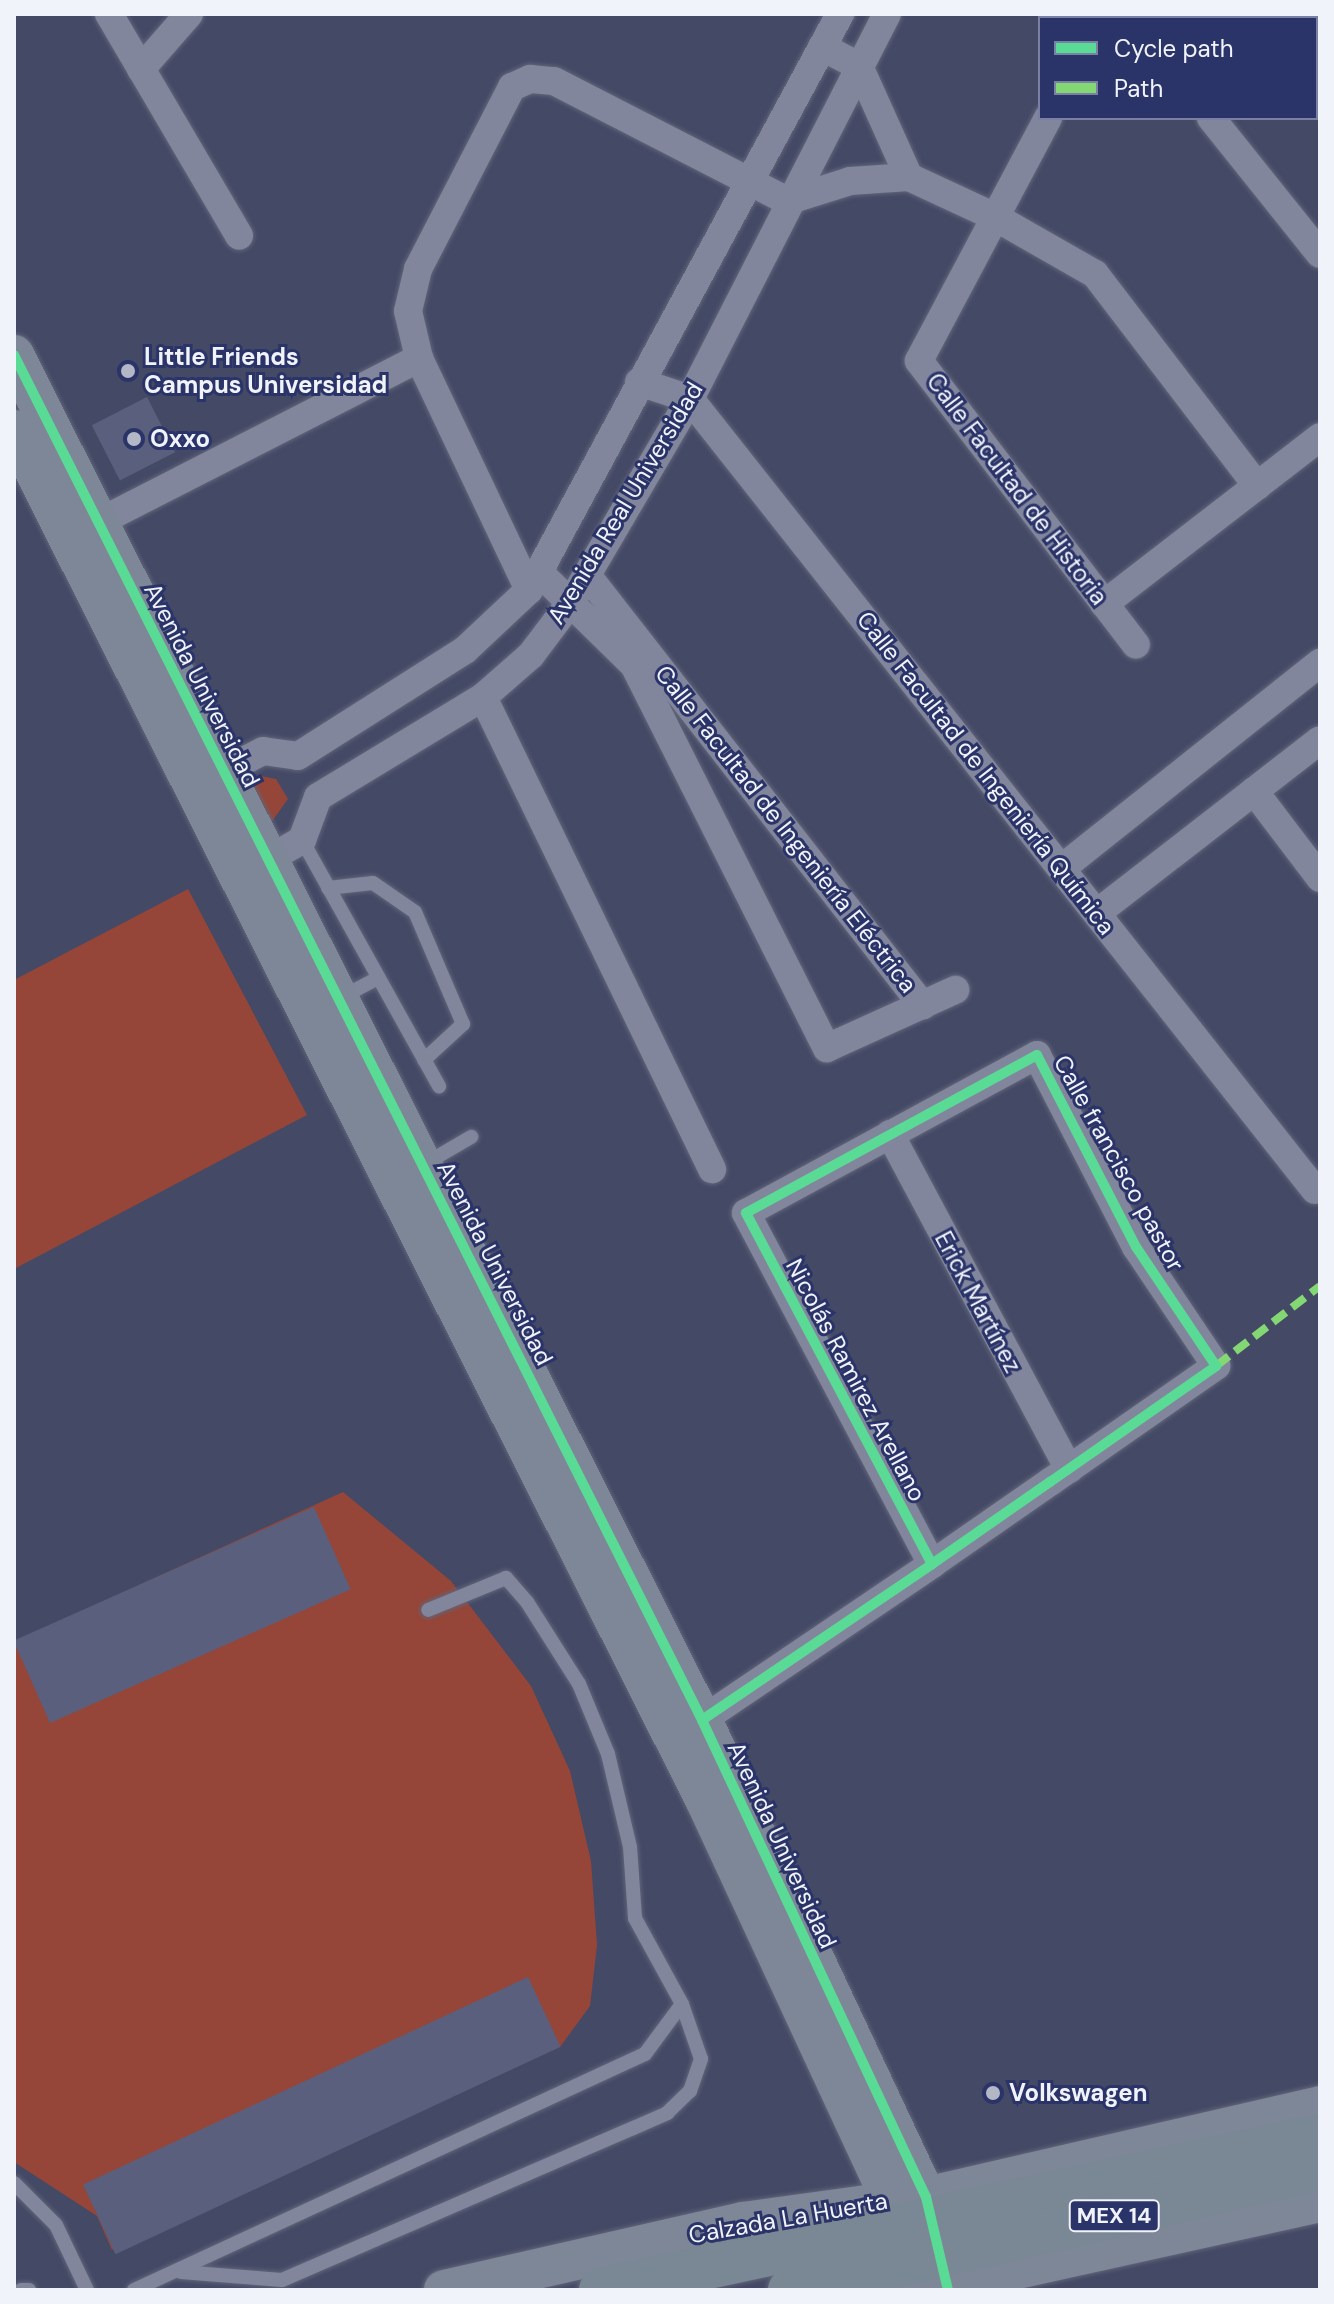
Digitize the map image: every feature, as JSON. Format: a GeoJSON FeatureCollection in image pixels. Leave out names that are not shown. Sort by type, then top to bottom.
{"type":"FeatureCollection","features":[{"type":"Feature","properties":{"kind":"main road","name":"MEX 14"},"geometry":{"type":"LineString","coordinates":[[790,2290],[1320,2136]]}},
{"type":"Feature","properties":{"kind":"main road","name":"MEX 14"},"geometry":{"type":"LineString","coordinates":[[601,2290],[922,2251],[1320,2168]]}},
{"type":"Feature","properties":{"kind":"street"},"geometry":{"type":"LineString","coordinates":[[109,14],[239,236]]}},
{"type":"Feature","properties":{"kind":"street"},"geometry":{"type":"LineString","coordinates":[[141,69],[189,14]]}},
{"type":"Feature","properties":{"kind":"street","name":"Avenida Real Universidad"},"geometry":{"type":"LineString","coordinates":[[209,779],[263,751],[298,756],[465,650],[535,582],[639,382],[752,188],[840,14]]}},
{"type":"Feature","properties":{"kind":"street","name":"Avenida Real Universidad"},"geometry":{"type":"LineString","coordinates":[[302,840],[318,797],[483,697],[531,655],[571,602],[690,399],[787,201],[887,14]]}},
{"type":"Feature","properties":{"kind":"street"},"geometry":{"type":"LineString","coordinates":[[822,47],[859,66],[909,177]]}},
{"type":"Feature","properties":{"kind":"street"},"geometry":{"type":"LineString","coordinates":[[535,582],[419,358],[408,311],[418,269],[512,87],[530,79],[554,81],[752,188],[787,201],[850,181],[909,177],[995,217],[1095,274],[1257,486]]}},
{"type":"Feature","properties":{"kind":"street","name":"Calle Facultad de Historia"},"geometry":{"type":"LineString","coordinates":[[1047,120],[919,361],[1136,645]]}},
{"type":"Feature","properties":{"kind":"street"},"geometry":{"type":"LineString","coordinates":[[1213,120],[1320,254]]}},
{"type":"Feature","properties":{"kind":"street","name":"Avenida Universidad"},"geometry":{"type":"LineString","coordinates":[[14,355],[97,523],[209,779]]}},
{"type":"Feature","properties":{"kind":"street"},"geometry":{"type":"LineString","coordinates":[[97,523],[419,358]]}},
{"type":"Feature","properties":{"kind":"street"},"geometry":{"type":"LineString","coordinates":[[639,382],[690,399]]}},
{"type":"Feature","properties":{"kind":"street","name":"Calle Facultad de Ingenierίa Quίmica"},"geometry":{"type":"LineString","coordinates":[[690,399],[1315,1190]]}},
{"type":"Feature","properties":{"kind":"street","name":"Avenida Universidad"},"geometry":{"type":"LineString","coordinates":[[14,430],[209,779],[254,869],[922,2251]]}},
{"type":"Feature","properties":{"kind":"street"},"geometry":{"type":"LineString","coordinates":[[1104,604],[1320,437]]}},
{"type":"Feature","properties":{"kind":"street","name":"Calle Facultad de Ingeniería Eléctrica"},"geometry":{"type":"LineString","coordinates":[[587,575],[642,659],[923,1006]]}},
{"type":"Feature","properties":{"kind":"street","name":"Calle Facultad de Ingeniería Eléctrica"},"geometry":{"type":"LineString","coordinates":[[535,582],[571,602],[642,659],[827,1048],[955,990]]}},
{"type":"Feature","properties":{"kind":"street"},"geometry":{"type":"LineString","coordinates":[[1062,868],[1320,663]]}},
{"type":"Feature","properties":{"kind":"street"},"geometry":{"type":"LineString","coordinates":[[483,697],[712,1169]]}},
{"type":"Feature","properties":{"kind":"street"},"geometry":{"type":"LineString","coordinates":[[1097,913],[1320,740]]}},
{"type":"Feature","properties":{"kind":"street"},"geometry":{"type":"LineString","coordinates":[[1254,791],[1320,878]]}},
{"type":"Feature","properties":{"kind":"street"},"geometry":{"type":"LineString","coordinates":[[254,869],[302,840]]}},
{"type":"Feature","properties":{"kind":"street","name":"Avenida Universidad"},"geometry":{"type":"LineString","coordinates":[[254,869],[338,999],[702,1720],[922,2251]]}},
{"type":"Feature","properties":{"kind":"street","name":"Calle francisco pastor"},"geometry":{"type":"LineString","coordinates":[[746,1213],[1037,1055],[1136,1247],[1216,1366],[1060,1476]]}},
{"type":"Feature","properties":{"kind":"street","name":"Erick Martínez"},"geometry":{"type":"LineString","coordinates":[[890,1134],[1060,1476]]}},
{"type":"Feature","properties":{"kind":"street","name":"Nicolás Ramirez Arellano"},"geometry":{"type":"LineString","coordinates":[[746,1213],[932,1564]]}},
{"type":"Feature","properties":{"kind":"street"},"geometry":{"type":"LineString","coordinates":[[702,1720],[1060,1476]]}},
{"type":"Feature","properties":{"kind":"street","name":"Calzada La Huerta"},"geometry":{"type":"LineString","coordinates":[[922,2251],[1320,2106]]}},
{"type":"Feature","properties":{"kind":"street","name":"Calzada La Huerta"},"geometry":{"type":"LineString","coordinates":[[444,2290],[743,2222],[922,2251],[1320,2202]]}},
{"type":"Feature","properties":{"kind":"lane"},"geometry":{"type":"LineString","coordinates":[[302,840],[439,1086]]}},
{"type":"Feature","properties":{"kind":"lane"},"geometry":{"type":"LineString","coordinates":[[328,888],[373,883],[415,912],[463,1024],[424,1060]]}},
{"type":"Feature","properties":{"kind":"lane"},"geometry":{"type":"LineString","coordinates":[[338,999],[378,978]]}},
{"type":"Feature","properties":{"kind":"lane"},"geometry":{"type":"LineString","coordinates":[[423,1166],[471,1137]]}},
{"type":"Feature","properties":{"kind":"lane"},"geometry":{"type":"LineString","coordinates":[[177,2272],[282,2280],[667,2113],[690,2091],[701,2059],[682,2004],[635,1918],[630,1847],[608,1754],[579,1684],[527,1602],[506,1578],[428,1610]]}},
{"type":"Feature","properties":{"kind":"lane"},"geometry":{"type":"LineString","coordinates":[[134,2290],[645,2054],[682,2004]]}},
{"type":"Feature","properties":{"kind":"lane"},"geometry":{"type":"LineString","coordinates":[[14,2183],[56,2225],[87,2290]]}},
{"type":"Feature","properties":{"kind":"lane"},"geometry":{"type":"LineString","coordinates":[[21,2290],[29,2290]]}},
{"type":"Feature","properties":{"kind":"shaded area"},"geometry":{"type":"Polygon","coordinates":[[[260,776],[276,779],[288,799],[270,824],[246,784],[260,776]]]}},
{"type":"Feature","properties":{"kind":"shaded area"},"geometry":{"type":"Polygon","coordinates":[[[188,889],[307,1115],[14,1269],[14,980],[188,889]]]}},
{"type":"Feature","properties":{"kind":"shaded area"},"geometry":{"type":"Polygon","coordinates":[[[343,1492],[451,1581],[531,1686],[570,1771],[591,1861],[597,1945],[590,2006],[560,2047],[112,2250],[97,2216],[14,2162],[14,1642],[343,1492]]]}},
{"type":"Feature","properties":{"kind":"building","name":"Oxxo"},"geometry":{"type":"Polygon","coordinates":[[[147,397],[175,452],[120,480],[92,425],[147,397]]]}},
{"type":"Feature","properties":{"kind":"building"},"geometry":{"type":"Polygon","coordinates":[[[314,1507],[351,1589],[50,1723],[14,1641],[314,1507]]]}},
{"type":"Feature","properties":{"kind":"building"},"geometry":{"type":"Polygon","coordinates":[[[528,1977],[561,2047],[116,2254],[83,2185],[528,1977]]]}},
{"type":"Feature","properties":{"kind":"marked path"},"geometry":{"type":"LineString","coordinates":[[1216,1366],[1320,1286]]}},
{"type":"Feature","properties":{"kind":"cycle path"},"geometry":{"type":"LineString","coordinates":[[14,355],[702,1720],[926,2197],[948,2290]]}},
{"type":"Feature","properties":{"kind":"cycle path"},"geometry":{"type":"LineString","coordinates":[[702,1720],[932,1564],[1216,1366],[1136,1247],[1037,1055],[746,1213],[932,1564]]}},
{"type":"Feature","properties":{"kind":"place","name":"Little Friends Campus Universidad"},"geometry":{"type":"Point","coordinates":[128,371]}},
{"type":"Feature","properties":{"kind":"place","name":"Oxxo"},"geometry":{"type":"Point","coordinates":[134,439]}},
{"type":"Feature","properties":{"kind":"place","name":"Volkswagen"},"geometry":{"type":"Point","coordinates":[993,2093]}}]}
